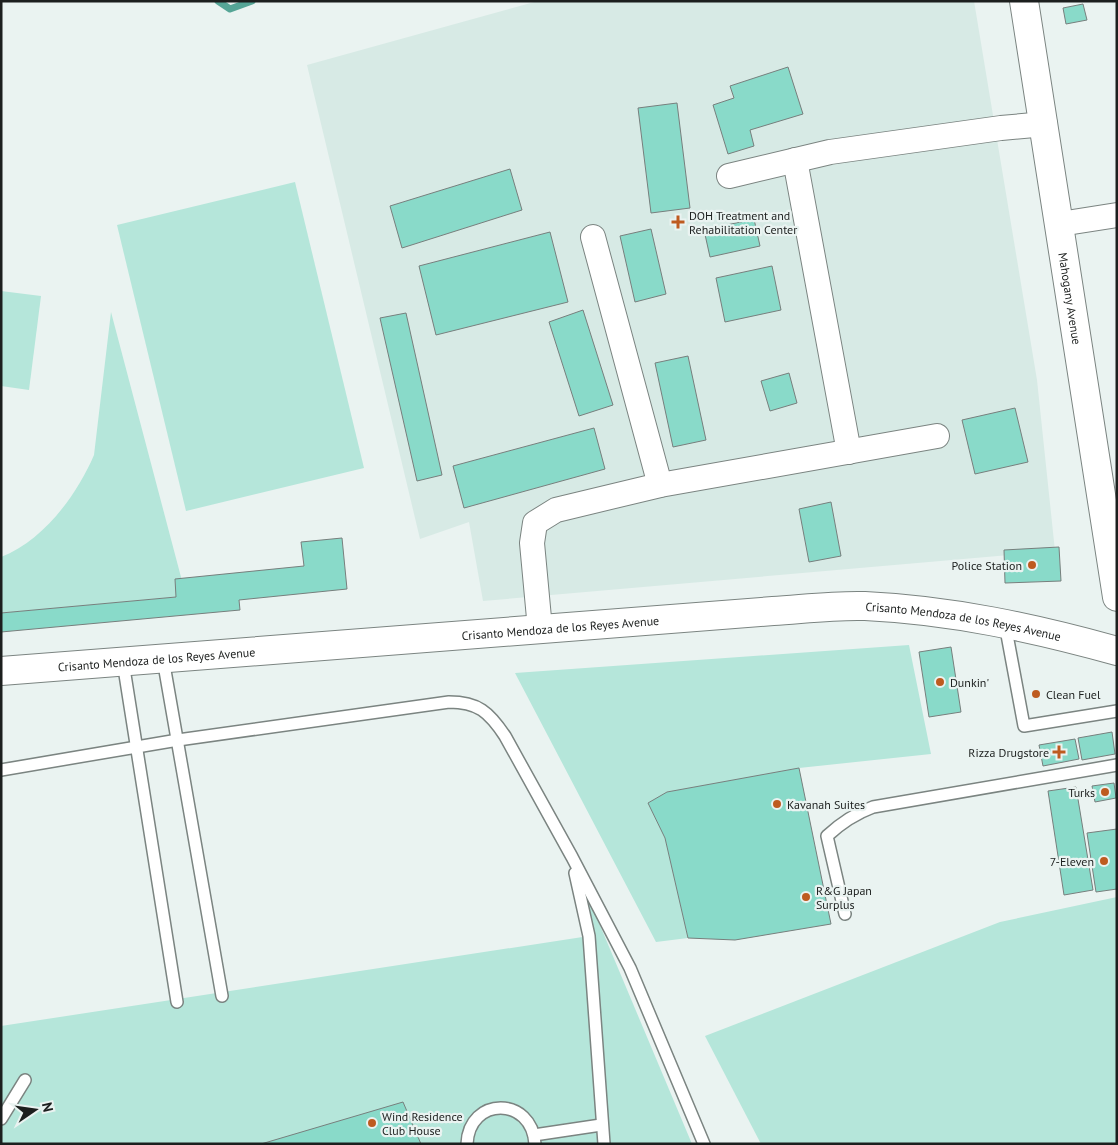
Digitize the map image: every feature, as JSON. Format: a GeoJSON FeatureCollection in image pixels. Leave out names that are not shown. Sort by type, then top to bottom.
{"type":"FeatureCollection","features":[{"type":"Feature","properties":{"kind":"main road","name":"Mahogany Avenue"},"geometry":{"type":"LineString","coordinates":[[1024,1],[1060,224],[1108,479],[1117,597]]}},
{"type":"Feature","properties":{"kind":"main road","name":"Crisanto Mendoza de los Reyes Avenue"},"geometry":{"type":"LineString","coordinates":[[1,671],[863,606],[930,612],[1005,623],[1064,636],[1117,651]]}},
{"type":"Feature","properties":{"kind":"street"},"geometry":{"type":"LineString","coordinates":[[729,176],[839,150],[1001,128],[1045,124]]}},
{"type":"Feature","properties":{"kind":"street"},"geometry":{"type":"LineString","coordinates":[[795,160],[849,452]]}},
{"type":"Feature","properties":{"kind":"street"},"geometry":{"type":"LineString","coordinates":[[1060,224],[1117,215]]}},
{"type":"Feature","properties":{"kind":"street"},"geometry":{"type":"LineString","coordinates":[[594,237],[660,485]]}},
{"type":"Feature","properties":{"kind":"street"},"geometry":{"type":"LineString","coordinates":[[540,629],[532,542],[536,522],[556,510],[660,485],[937,436]]}},
{"type":"Feature","properties":{"kind":"lane"},"geometry":{"type":"LineString","coordinates":[[1005,623],[1024,726],[1117,711]]}},
{"type":"Feature","properties":{"kind":"lane"},"geometry":{"type":"LineString","coordinates":[[163,658],[222,996]]}},
{"type":"Feature","properties":{"kind":"lane"},"geometry":{"type":"LineString","coordinates":[[123,662],[177,1002]]}},
{"type":"Feature","properties":{"kind":"lane"},"geometry":{"type":"LineString","coordinates":[[1,770],[178,740],[464,702],[480,708],[494,720],[572,857],[630,968],[704,1144]]}},
{"type":"Feature","properties":{"kind":"lane"},"geometry":{"type":"LineString","coordinates":[[844,914],[827,836],[841,822],[856,813],[873,807],[1117,765]]}},
{"type":"Feature","properties":{"kind":"lane"},"geometry":{"type":"LineString","coordinates":[[572,857],[589,936],[601,1125],[604,1144]]}},
{"type":"Feature","properties":{"kind":"lane"},"geometry":{"type":"LineString","coordinates":[[1,1120],[25,1080]]}},
{"type":"Feature","properties":{"kind":"lane"},"geometry":{"type":"LineString","coordinates":[[467,1144],[468,1132],[473,1121],[482,1113],[492,1108],[504,1107],[515,1110],[527,1121],[535,1140],[601,1125]]}},
{"type":"Feature","properties":{"kind":"shaded area","name":"DOH Treatment and Rehabilitation Center"},"geometry":{"type":"Polygon","coordinates":[[[538,1],[974,1],[1037,380],[1055,551],[483,601],[469,522],[420,539],[307,65],[538,1]]]}},
{"type":"Feature","properties":{"kind":"green space"},"geometry":{"type":"Polygon","coordinates":[[[295,182],[364,468],[186,511],[117,225],[295,182]]]}},
{"type":"Feature","properties":{"kind":"green space"},"geometry":{"type":"Polygon","coordinates":[[[1,291],[41,296],[29,390],[1,386],[1,291]]]}},
{"type":"Feature","properties":{"kind":"green space"},"geometry":{"type":"Polygon","coordinates":[[[111,312],[186,596],[1,613],[1,557],[31,540],[57,515],[78,486],[94,455],[111,312]]]}},
{"type":"Feature","properties":{"kind":"green space"},"geometry":{"type":"Polygon","coordinates":[[[909,645],[931,754],[799,768],[667,792],[648,803],[665,838],[688,938],[656,942],[515,673],[909,645]]]}},
{"type":"Feature","properties":{"kind":"green space"},"geometry":{"type":"Polygon","coordinates":[[[578,873],[692,1144],[1,1144],[1,1026],[589,936],[578,873]]]}},
{"type":"Feature","properties":{"kind":"green space"},"geometry":{"type":"Polygon","coordinates":[[[1117,897],[1117,1144],[761,1144],[705,1036],[1000,922],[1117,897]]]}},
{"type":"Feature","properties":{"kind":"building"},"geometry":{"type":"Polygon","coordinates":[[[1083,4],[1087,20],[1066,24],[1063,8],[1083,4]]]}},
{"type":"Feature","properties":{"kind":"building"},"geometry":{"type":"Polygon","coordinates":[[[788,67],[803,114],[750,130],[754,146],[728,154],[713,105],[734,98],[730,86],[788,67]]]}},
{"type":"Feature","properties":{"kind":"building"},"geometry":{"type":"Polygon","coordinates":[[[677,103],[690,208],[651,213],[638,108],[677,103]]]}},
{"type":"Feature","properties":{"kind":"building"},"geometry":{"type":"Polygon","coordinates":[[[510,169],[522,210],[402,248],[390,206],[510,169]]]}},
{"type":"Feature","properties":{"kind":"building"},"geometry":{"type":"Polygon","coordinates":[[[754,219],[760,246],[710,257],[704,230],[754,219]]]}},
{"type":"Feature","properties":{"kind":"building"},"geometry":{"type":"Polygon","coordinates":[[[651,229],[666,294],[635,302],[620,236],[651,229]]]}},
{"type":"Feature","properties":{"kind":"building"},"geometry":{"type":"Polygon","coordinates":[[[550,232],[568,302],[436,335],[419,266],[550,232]]]}},
{"type":"Feature","properties":{"kind":"building"},"geometry":{"type":"Polygon","coordinates":[[[772,266],[781,310],[725,322],[716,278],[772,266]]]}},
{"type":"Feature","properties":{"kind":"building"},"geometry":{"type":"Polygon","coordinates":[[[583,310],[613,405],[579,416],[549,322],[583,310]]]}},
{"type":"Feature","properties":{"kind":"building"},"geometry":{"type":"Polygon","coordinates":[[[406,313],[442,475],[417,481],[380,318],[406,313]]]}},
{"type":"Feature","properties":{"kind":"building"},"geometry":{"type":"Polygon","coordinates":[[[688,356],[706,440],[673,447],[655,363],[688,356]]]}},
{"type":"Feature","properties":{"kind":"building"},"geometry":{"type":"Polygon","coordinates":[[[789,373],[797,403],[770,411],[761,381],[789,373]]]}},
{"type":"Feature","properties":{"kind":"building"},"geometry":{"type":"Polygon","coordinates":[[[1015,408],[1028,462],[975,474],[962,420],[1015,408]]]}},
{"type":"Feature","properties":{"kind":"building"},"geometry":{"type":"Polygon","coordinates":[[[594,428],[605,469],[464,508],[453,466],[594,428]]]}},
{"type":"Feature","properties":{"kind":"building"},"geometry":{"type":"Polygon","coordinates":[[[831,502],[841,556],[809,562],[799,509],[831,502]]]}},
{"type":"Feature","properties":{"kind":"building"},"geometry":{"type":"Polygon","coordinates":[[[342,538],[347,589],[239,600],[240,610],[1,632],[1,613],[176,597],[175,579],[304,566],[301,542],[342,538]]]}},
{"type":"Feature","properties":{"kind":"building","name":"Police Station"},"geometry":{"type":"Polygon","coordinates":[[[1059,547],[1061,581],[1005,583],[1004,550],[1059,547]]]}},
{"type":"Feature","properties":{"kind":"building","name":"Dunkin'"},"geometry":{"type":"Polygon","coordinates":[[[951,647],[961,712],[929,717],[919,652],[951,647]]]}},
{"type":"Feature","properties":{"kind":"building"},"geometry":{"type":"Polygon","coordinates":[[[1112,732],[1115,754],[1082,760],[1078,738],[1112,732]]]}},
{"type":"Feature","properties":{"kind":"building","name":"Rizza Drugstore"},"geometry":{"type":"Polygon","coordinates":[[[1075,739],[1079,759],[1043,766],[1039,745],[1075,739]]]}},
{"type":"Feature","properties":{"kind":"building"},"geometry":{"type":"Polygon","coordinates":[[[799,768],[831,924],[735,940],[688,938],[665,838],[648,803],[667,792],[799,768]]]}},
{"type":"Feature","properties":{"kind":"building","name":"Turks"},"geometry":{"type":"Polygon","coordinates":[[[1114,783],[1116,798],[1095,802],[1092,786],[1114,783]]]}},
{"type":"Feature","properties":{"kind":"building"},"geometry":{"type":"Polygon","coordinates":[[[1076,787],[1093,890],[1064,895],[1048,791],[1076,787]]]}},
{"type":"Feature","properties":{"kind":"building","name":"7-Eleven"},"geometry":{"type":"Polygon","coordinates":[[[1117,829],[1117,889],[1096,892],[1087,833],[1117,829]]]}},
{"type":"Feature","properties":{"kind":"building","name":"Wind Residence Club House"},"geometry":{"type":"Polygon","coordinates":[[[403,1102],[421,1144],[261,1144],[403,1102]]]}},
{"type":"Feature","properties":{"kind":"waterway"},"geometry":{"type":"LineString","coordinates":[[218,1],[230,9],[252,1]]}},
{"type":"Feature","properties":{"kind":"place","name":"DOH Treatment and Rehabilitation Center"},"geometry":{"type":"Point","coordinates":[678,222]}},
{"type":"Feature","properties":{"kind":"place","name":"Police Station"},"geometry":{"type":"Point","coordinates":[1032,565]}},
{"type":"Feature","properties":{"kind":"place","name":"Dunkin'"},"geometry":{"type":"Point","coordinates":[940,682]}},
{"type":"Feature","properties":{"kind":"place","name":"Clean Fuel"},"geometry":{"type":"Point","coordinates":[1036,694]}},
{"type":"Feature","properties":{"kind":"place","name":"Rizza Drugstore"},"geometry":{"type":"Point","coordinates":[1059,752]}},
{"type":"Feature","properties":{"kind":"place","name":"Turks"},"geometry":{"type":"Point","coordinates":[1105,792]}},
{"type":"Feature","properties":{"kind":"place","name":"Kavanah Suites"},"geometry":{"type":"Point","coordinates":[777,804]}},
{"type":"Feature","properties":{"kind":"place","name":"7-Eleven"},"geometry":{"type":"Point","coordinates":[1104,861]}},
{"type":"Feature","properties":{"kind":"place","name":"R&G Japan Surplus"},"geometry":{"type":"Point","coordinates":[806,897]}},
{"type":"Feature","properties":{"kind":"place","name":"Wind Residence Club House"},"geometry":{"type":"Point","coordinates":[372,1123]}}]}
